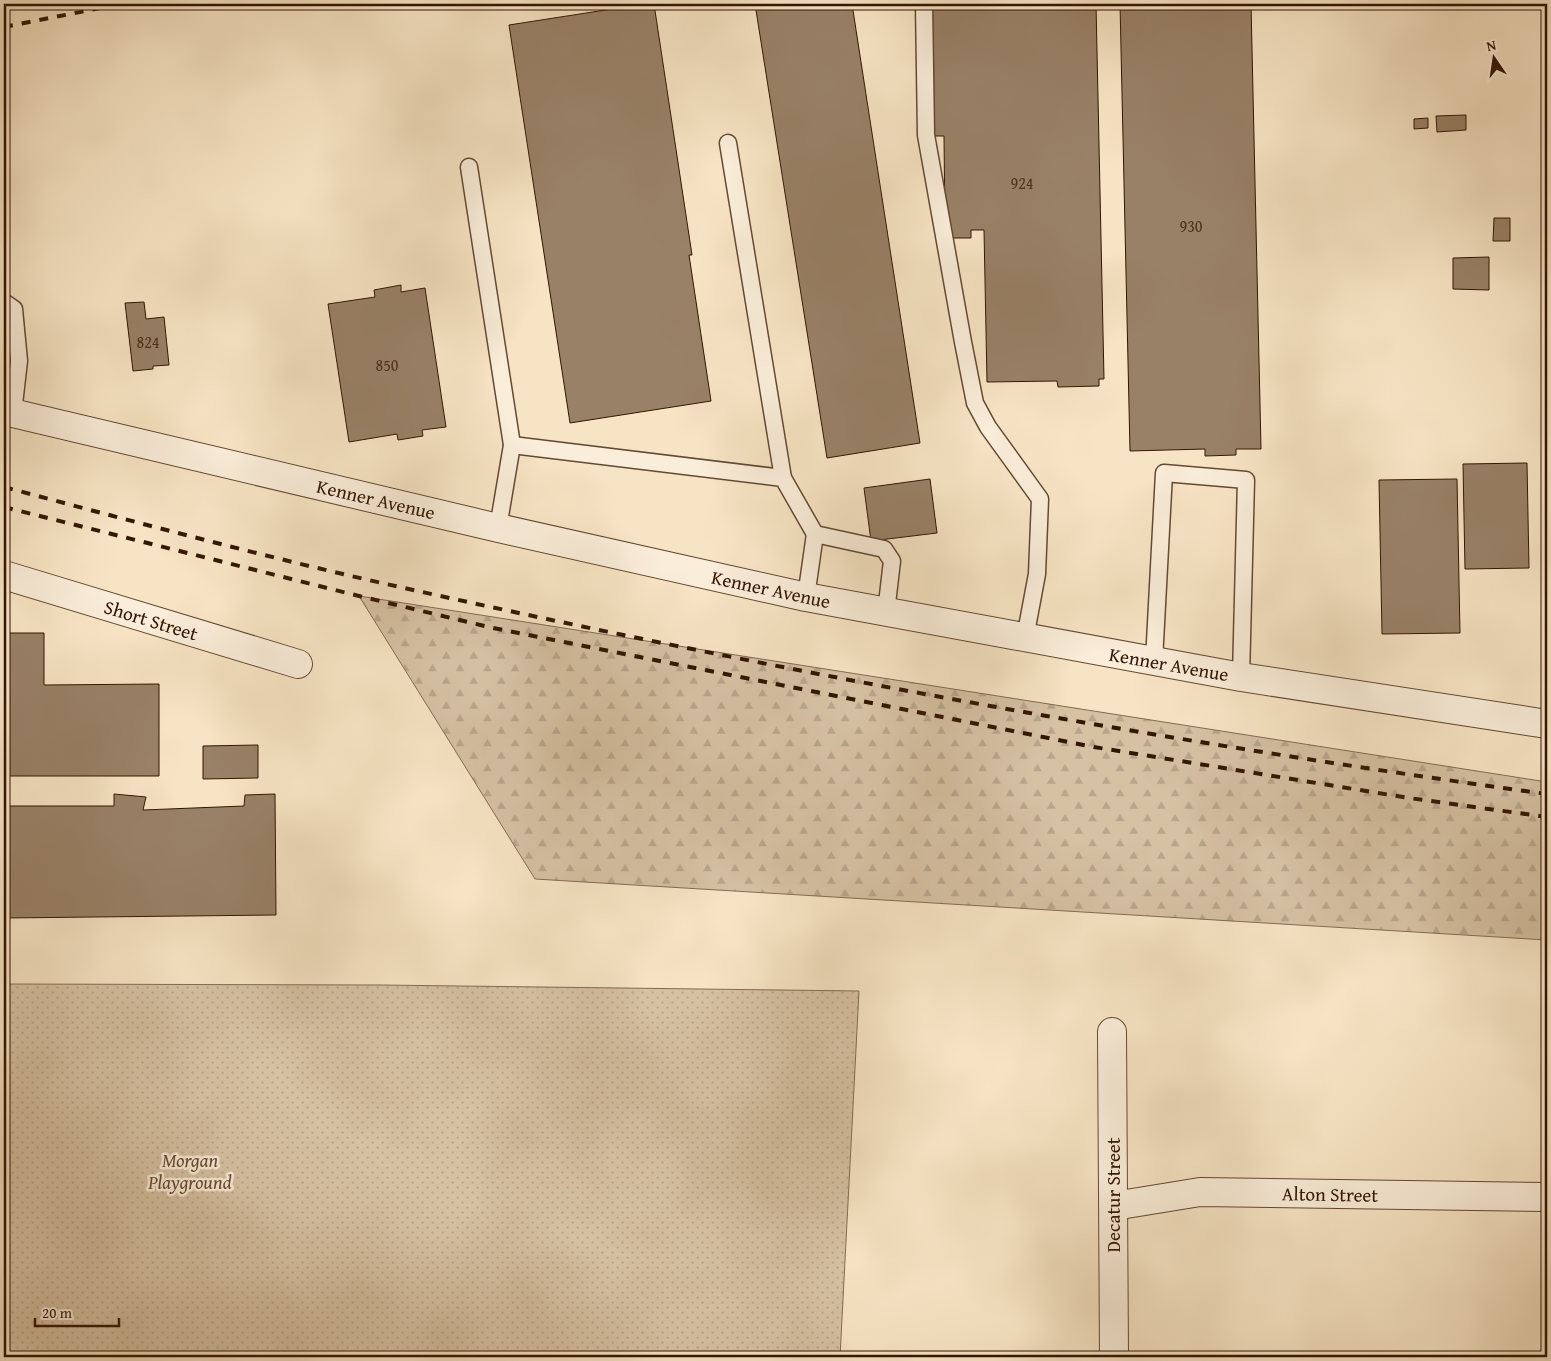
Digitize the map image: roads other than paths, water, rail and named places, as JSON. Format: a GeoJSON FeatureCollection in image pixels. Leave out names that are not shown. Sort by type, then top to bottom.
{"type":"FeatureCollection","features":[{"type":"Feature","properties":{"kind":"street","name":"Kenner Avenue"},"geometry":{"type":"LineString","coordinates":[[8,412],[498,528],[806,597],[1241,677],[1547,724]]}},
{"type":"Feature","properties":{"kind":"street","name":"Short Street"},"geometry":{"type":"LineString","coordinates":[[4,575],[298,664]]}},
{"type":"Feature","properties":{"kind":"street","name":"Decatur Street"},"geometry":{"type":"LineString","coordinates":[[1112,1032],[1114,1357]]}},
{"type":"Feature","properties":{"kind":"street","name":"Alton Street"},"geometry":{"type":"LineString","coordinates":[[1114,1206],[1200,1192],[1547,1197]]}},
{"type":"Feature","properties":{"kind":"lane"},"geometry":{"type":"LineString","coordinates":[[924,4],[926,135],[975,403],[988,427],[1040,500],[1037,574],[1025,638]]}},
{"type":"Feature","properties":{"kind":"lane"},"geometry":{"type":"LineString","coordinates":[[728,143],[783,478],[816,534],[806,597]]}},
{"type":"Feature","properties":{"kind":"lane"},"geometry":{"type":"LineString","coordinates":[[469,167],[512,445],[498,528]]}},
{"type":"Feature","properties":{"kind":"lane"},"geometry":{"type":"LineString","coordinates":[[4,302],[14,309],[19,361],[8,412]]}},
{"type":"Feature","properties":{"kind":"lane"},"geometry":{"type":"LineString","coordinates":[[512,445],[783,478]]}},
{"type":"Feature","properties":{"kind":"lane"},"geometry":{"type":"LineString","coordinates":[[1154,662],[1164,473],[1246,480],[1241,677]]}},
{"type":"Feature","properties":{"kind":"lane"},"geometry":{"type":"LineString","coordinates":[[816,534],[884,549],[892,561],[886,612]]}},
{"type":"Feature","properties":{"kind":"railway"},"geometry":{"type":"LineString","coordinates":[[4,27],[121,4]]}},
{"type":"Feature","properties":{"kind":"railway"},"geometry":{"type":"LineString","coordinates":[[4,487],[364,579],[658,642],[953,699],[1101,725],[1398,773],[1547,794]]}},
{"type":"Feature","properties":{"kind":"railway"},"geometry":{"type":"LineString","coordinates":[[4,507],[493,628],[1094,747],[1409,798],[1547,817]]}},
{"type":"Feature","properties":{"kind":"park label","name":"Morgan Playground"},"geometry":{"type":"Point","coordinates":[190,1171]}}]}
